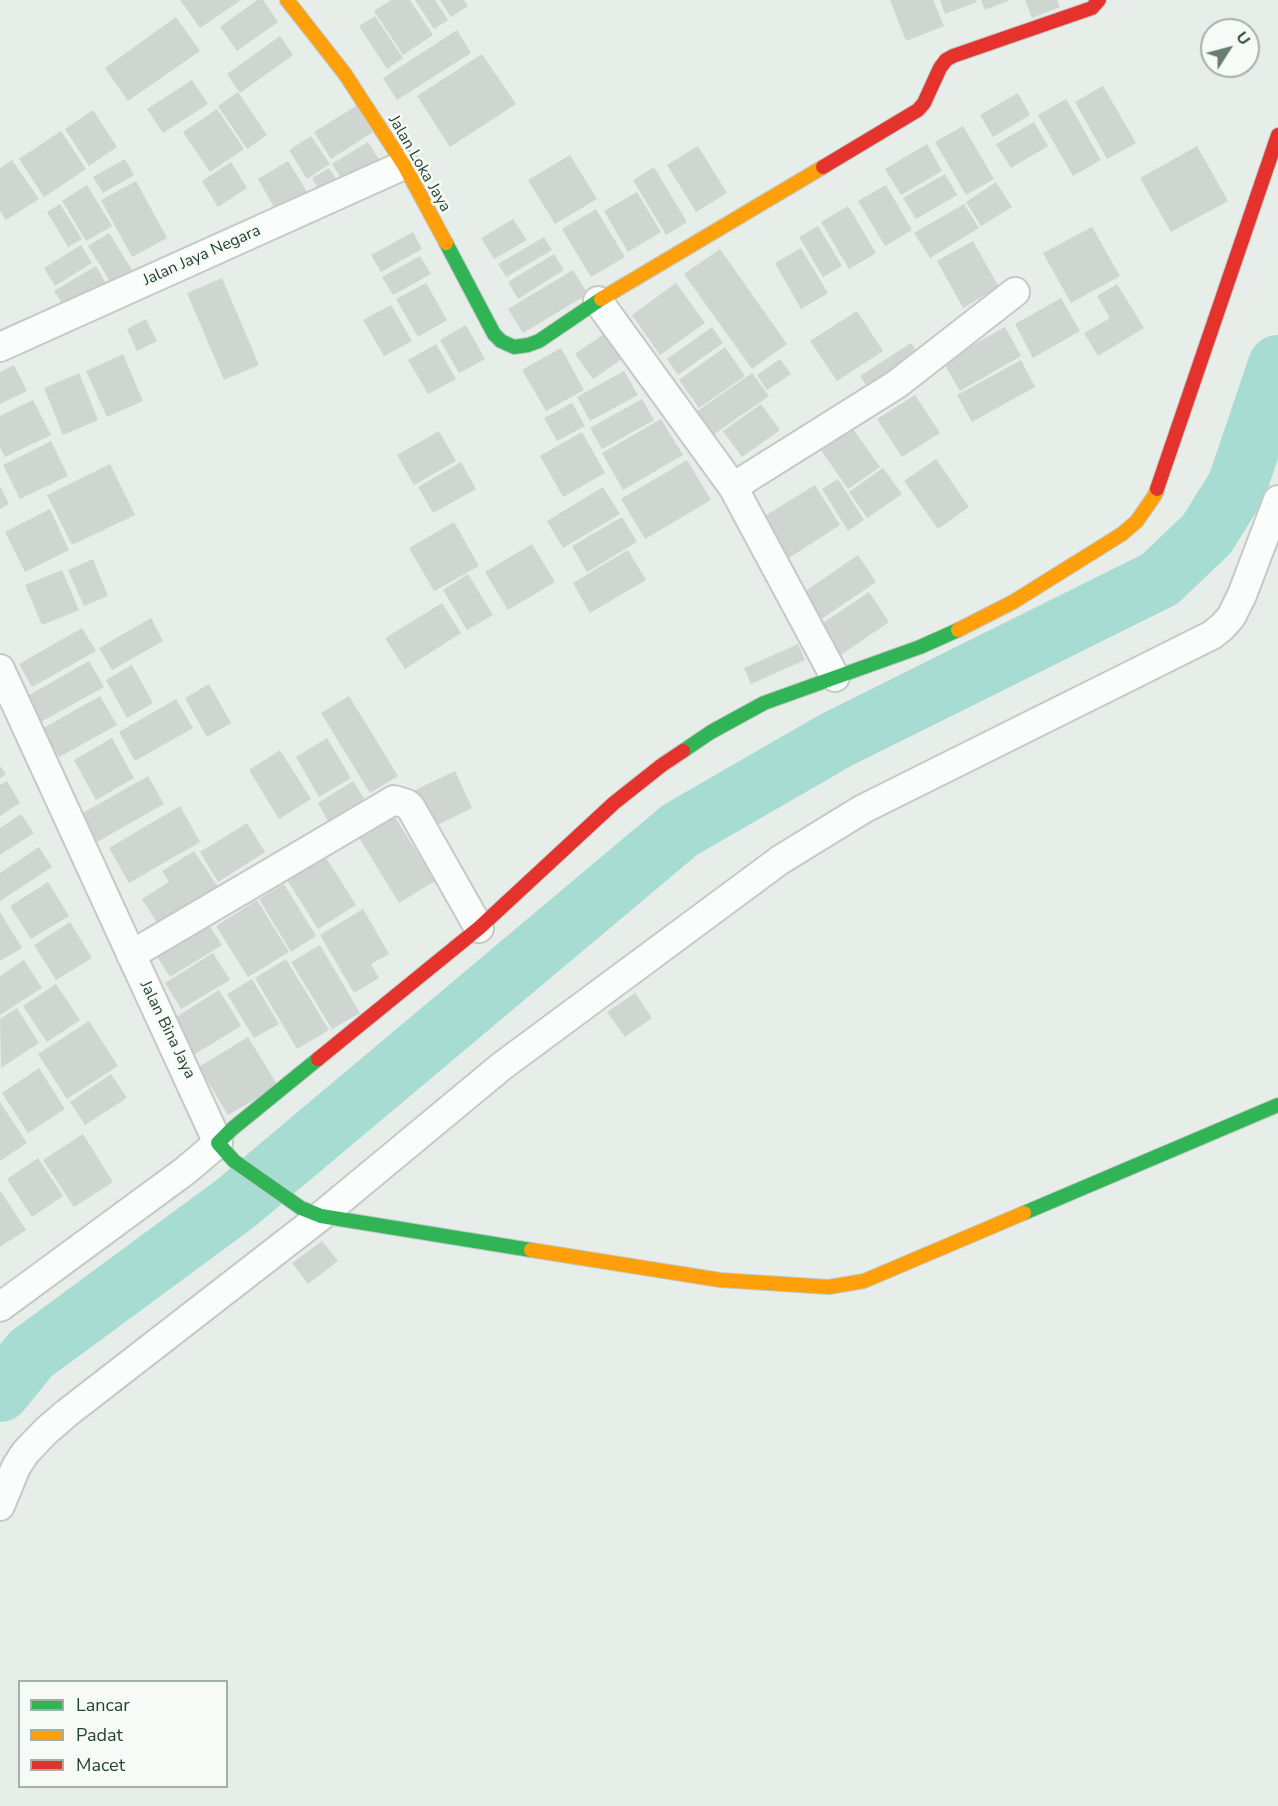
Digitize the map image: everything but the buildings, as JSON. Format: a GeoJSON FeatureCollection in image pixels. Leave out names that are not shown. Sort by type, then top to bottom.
{"type":"FeatureCollection","features":[{"type":"Feature","properties":{"kind":"street","name":"Jalan Loka Jaya"},"geometry":{"type":"LineString","coordinates":[[287,0],[345,74],[404,165],[494,334],[501,341],[514,347],[540,341],[598,301]]}},
{"type":"Feature","properties":{"kind":"street"},"geometry":{"type":"LineString","coordinates":[[835,677],[733,487],[598,301],[918,110],[924,103],[946,60],[1092,8],[1099,0]]}},
{"type":"Feature","properties":{"kind":"street"},"geometry":{"type":"LineString","coordinates":[[226,1152],[232,1129],[479,928],[614,803],[662,765],[711,732],[764,703],[920,647],[972,624],[1013,602],[1122,534],[1137,521],[1155,495],[1278,135]]}},
{"type":"Feature","properties":{"kind":"street","name":"Jalan Jaya Negara"},"geometry":{"type":"LineString","coordinates":[[0,346],[404,165]]}},
{"type":"Feature","properties":{"kind":"street"},"geometry":{"type":"LineString","coordinates":[[733,487],[897,384],[1015,292]]}},
{"type":"Feature","properties":{"kind":"street"},"geometry":{"type":"LineString","coordinates":[[0,1506],[16,1467],[25,1453],[46,1431],[311,1212],[502,1066],[780,860],[863,809],[1212,635],[1231,617],[1242,596],[1278,500]]}},
{"type":"Feature","properties":{"kind":"street","name":"Jalan Bina Jaya"},"geometry":{"type":"LineString","coordinates":[[0,669],[131,955],[226,1152]]}},
{"type":"Feature","properties":{"kind":"street"},"geometry":{"type":"LineString","coordinates":[[131,955],[394,800],[408,804],[411,808],[479,928]]}},
{"type":"Feature","properties":{"kind":"street"},"geometry":{"type":"LineString","coordinates":[[226,1152],[311,1212],[720,1280],[829,1287],[864,1281],[1278,1105]]}},
{"type":"Feature","properties":{"kind":"street"},"geometry":{"type":"LineString","coordinates":[[0,1306],[185,1171],[226,1152]]}},
{"type":"Feature","properties":{"kind":"waterway"},"geometry":{"type":"LineString","coordinates":[[0,1392],[31,1354],[236,1203],[680,830],[836,740],[1160,579],[1207,534],[1237,486],[1278,365]]}},
{"type":"Feature","properties":{"kind":"traffic: fast"},"geometry":{"type":"LineString","coordinates":[[446,243],[494,334],[501,341],[514,347],[539,341],[601,299]]}},
{"type":"Feature","properties":{"kind":"traffic: fast"},"geometry":{"type":"LineString","coordinates":[[683,751],[711,732],[764,703],[920,647],[958,630]]}},
{"type":"Feature","properties":{"kind":"traffic: fast"},"geometry":{"type":"LineString","coordinates":[[318,1059],[218,1143],[234,1161],[301,1208],[321,1216],[531,1250]]}},
{"type":"Feature","properties":{"kind":"traffic: fast"},"geometry":{"type":"LineString","coordinates":[[1024,1213],[1278,1105]]}},
{"type":"Feature","properties":{"kind":"traffic: slow"},"geometry":{"type":"LineString","coordinates":[[287,0],[345,74],[404,165],[446,243]]}},
{"type":"Feature","properties":{"kind":"traffic: slow"},"geometry":{"type":"LineString","coordinates":[[601,299],[823,167]]}},
{"type":"Feature","properties":{"kind":"traffic: slow"},"geometry":{"type":"LineString","coordinates":[[958,630],[1013,602],[1122,534],[1137,521],[1157,489]]}},
{"type":"Feature","properties":{"kind":"traffic: slow"},"geometry":{"type":"LineString","coordinates":[[531,1250],[720,1280],[829,1287],[864,1281],[1024,1213]]}},
{"type":"Feature","properties":{"kind":"traffic: jam"},"geometry":{"type":"LineString","coordinates":[[823,167],[918,110],[924,103],[946,60],[1092,8],[1099,0]]}},
{"type":"Feature","properties":{"kind":"traffic: jam"},"geometry":{"type":"LineString","coordinates":[[1157,489],[1278,135]]}},
{"type":"Feature","properties":{"kind":"traffic: jam"},"geometry":{"type":"LineString","coordinates":[[318,1059],[479,928],[614,803],[683,751]]}}]}
